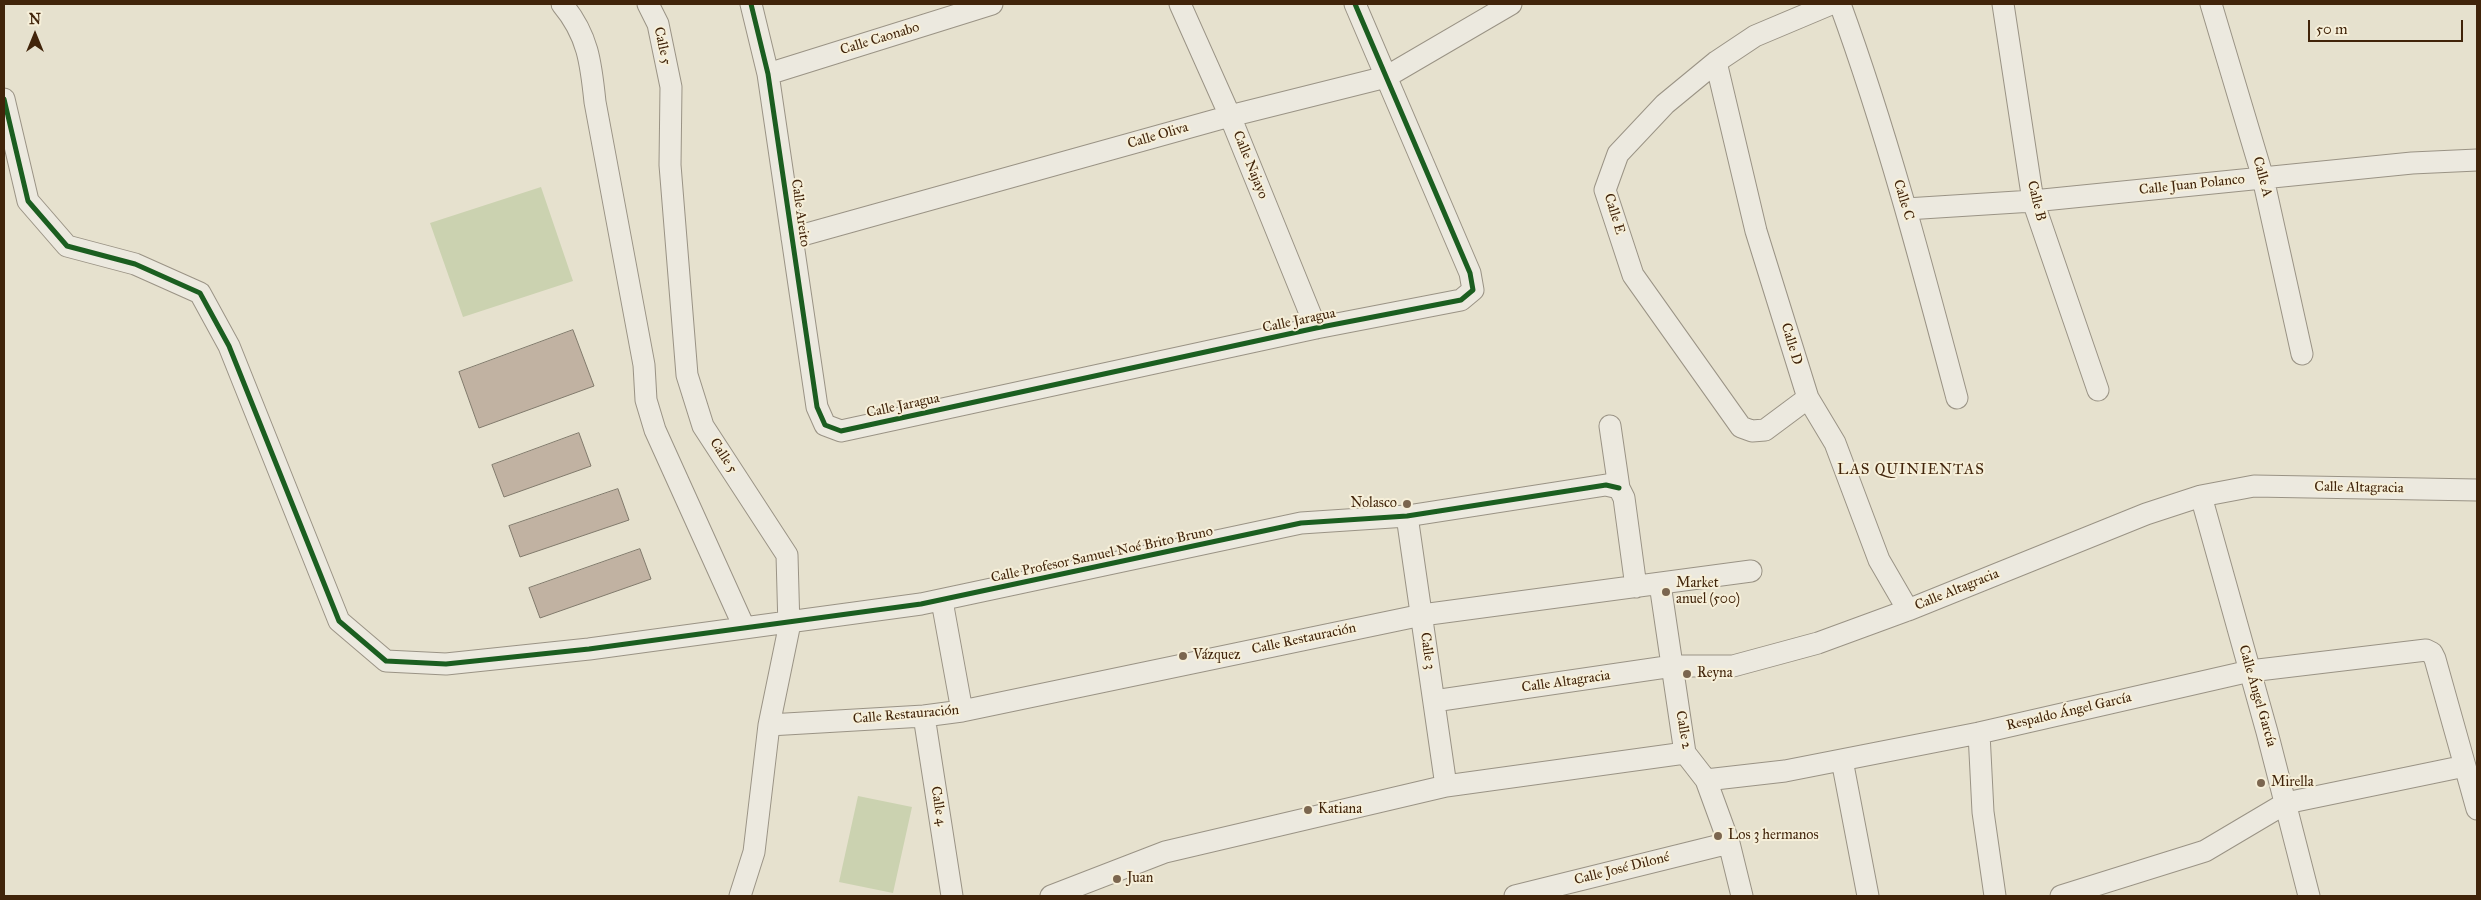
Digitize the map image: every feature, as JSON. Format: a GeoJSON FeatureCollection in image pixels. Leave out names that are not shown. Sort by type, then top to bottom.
{"type":"FeatureCollection","features":[{"type":"Feature","properties":{"kind":"street"},"geometry":{"type":"LineString","coordinates":[[562,4],[573,17],[591,59],[595,102],[644,365],[646,400],[655,430],[744,627]]}},
{"type":"Feature","properties":{"kind":"street","name":"Calle 5"},"geometry":{"type":"LineString","coordinates":[[648,4],[658,24],[671,87],[670,165],[687,375],[703,426],[787,555],[788,621],[769,725],[754,852],[740,896]]}},
{"type":"Feature","properties":{"kind":"street","name":"Calle Areito"},"geometry":{"type":"LineString","coordinates":[[751,4],[768,74],[817,407],[825,424]]}},
{"type":"Feature","properties":{"kind":"street","name":"Calle Caonabo"},"geometry":{"type":"LineString","coordinates":[[768,74],[992,4]]}},
{"type":"Feature","properties":{"kind":"street","name":"Calle Najayo"},"geometry":{"type":"LineString","coordinates":[[1180,4],[1230,116],[1316,328]]}},
{"type":"Feature","properties":{"kind":"street","name":"Calle Jaragua"},"geometry":{"type":"LineString","coordinates":[[825,424],[841,431],[1316,328],[1460,300],[1473,290],[1470,273],[1355,4]]}},
{"type":"Feature","properties":{"kind":"street","name":"Calle Oliva"},"geometry":{"type":"LineString","coordinates":[[792,238],[1230,116],[1386,77],[1510,4]]}},
{"type":"Feature","properties":{"kind":"street","name":"Calle E"},"geometry":{"type":"LineString","coordinates":[[1808,398],[1765,430],[1752,431],[1741,427],[1633,275],[1605,190],[1618,154],[1665,104],[1716,62],[1755,36],[1831,4]]}},
{"type":"Feature","properties":{"kind":"street","name":"Calle C"},"geometry":{"type":"LineString","coordinates":[[1840,4],[1878,116],[1906,209],[1957,398]]}},
{"type":"Feature","properties":{"kind":"street","name":"Calle B"},"geometry":{"type":"LineString","coordinates":[[2003,4],[2033,201],[2098,390]]}},
{"type":"Feature","properties":{"kind":"street","name":"Calle A"},"geometry":{"type":"LineString","coordinates":[[2211,4],[2263,178],[2302,354]]}},
{"type":"Feature","properties":{"kind":"street","name":"Calle D"},"geometry":{"type":"LineString","coordinates":[[1716,62],[1756,232],[1808,398],[1834,443],[1879,560],[1908,610]]}},
{"type":"Feature","properties":{"kind":"street","name":"Calle Profesor Samuel Noé Brito Bruno"},"geometry":{"type":"LineString","coordinates":[[4,99],[28,201],[67,246],[135,264],[200,293],[229,346],[339,621],[386,661],[446,664],[588,649],[942,601],[1302,523],[1407,516],[1606,485],[1619,488]]}},
{"type":"Feature","properties":{"kind":"street","name":"Calle Juan Polanco"},"geometry":{"type":"LineString","coordinates":[[1906,209],[2033,201],[2412,163],[2477,160]]}},
{"type":"Feature","properties":{"kind":"street"},"geometry":{"type":"LineString","coordinates":[[1610,426],[1619,488],[1624,498],[1636,587]]}},
{"type":"Feature","properties":{"kind":"street","name":"Calle Altagracia"},"geometry":{"type":"LineString","coordinates":[[1434,701],[1674,666],[1733,666],[1818,643],[1908,610],[2146,514],[2201,496],[2254,486],[2477,490]]}},
{"type":"Feature","properties":{"kind":"street","name":"Calle Ángel García"},"geometry":{"type":"LineString","coordinates":[[2201,496],[2286,804],[2309,896]]}},
{"type":"Feature","properties":{"kind":"street","name":"Calle 3"},"geometry":{"type":"LineString","coordinates":[[1407,516],[1446,786]]}},
{"type":"Feature","properties":{"kind":"street","name":"Calle Restauración"},"geometry":{"type":"LineString","coordinates":[[769,725],[924,716],[962,710],[1422,614],[1751,571]]}},
{"type":"Feature","properties":{"kind":"street","name":"Calle 2"},"geometry":{"type":"LineString","coordinates":[[1660,584],[1674,666],[1685,752],[1706,780],[1729,843],[1742,896]]}},
{"type":"Feature","properties":{"kind":"street"},"geometry":{"type":"LineString","coordinates":[[942,601],[962,710]]}},
{"type":"Feature","properties":{"kind":"street","name":"Respaldo Ángel García"},"geometry":{"type":"LineString","coordinates":[[1706,780],[1785,772],[1979,732],[2250,671],[2426,650],[2432,653],[2465,766]]}},
{"type":"Feature","properties":{"kind":"street","name":"Calle 4"},"geometry":{"type":"LineString","coordinates":[[924,716],[952,896]]}},
{"type":"Feature","properties":{"kind":"street"},"geometry":{"type":"LineString","coordinates":[[1979,732],[1990,896]]}},
{"type":"Feature","properties":{"kind":"street"},"geometry":{"type":"LineString","coordinates":[[1051,896],[1165,852],[1446,786],[1685,752]]}},
{"type":"Feature","properties":{"kind":"street"},"geometry":{"type":"LineString","coordinates":[[1842,760],[1868,896]]}},
{"type":"Feature","properties":{"kind":"street"},"geometry":{"type":"LineString","coordinates":[[2061,896],[2205,851],[2286,804],[2465,766],[2477,809]]}},
{"type":"Feature","properties":{"kind":"street","name":"Calle José Diloné"},"geometry":{"type":"LineString","coordinates":[[1515,896],[1729,843]]}},
{"type":"Feature","properties":{"kind":"green space"},"geometry":{"type":"Polygon","coordinates":[[[541,187],[573,281],[463,317],[430,223],[541,187]]]}},
{"type":"Feature","properties":{"kind":"green space"},"geometry":{"type":"Polygon","coordinates":[[[858,796],[912,807],[893,893],[839,882],[858,796]]]}},
{"type":"Feature","properties":{"kind":"building"},"geometry":{"type":"Polygon","coordinates":[[[573,330],[594,386],[479,428],[459,372],[573,330]]]}},
{"type":"Feature","properties":{"kind":"building"},"geometry":{"type":"Polygon","coordinates":[[[579,433],[591,466],[504,497],[492,465],[579,433]]]}},
{"type":"Feature","properties":{"kind":"building"},"geometry":{"type":"Polygon","coordinates":[[[618,489],[629,520],[520,557],[509,526],[618,489]]]}},
{"type":"Feature","properties":{"kind":"building"},"geometry":{"type":"Polygon","coordinates":[[[640,549],[651,579],[540,618],[529,588],[640,549]]]}},
{"type":"Feature","properties":{"kind":"cycle path"},"geometry":{"type":"LineString","coordinates":[[751,4],[768,74],[817,407],[825,425],[841,431],[1316,328],[1461,300],[1473,290],[1470,273],[1355,4]]}},
{"type":"Feature","properties":{"kind":"cycle path"},"geometry":{"type":"LineString","coordinates":[[4,99],[28,201],[67,246],[135,264],[200,293],[229,346],[339,621],[386,661],[446,664],[589,649],[921,604],[1301,523],[1407,516],[1606,485],[1619,488]]}},
{"type":"Feature","properties":{"kind":"place","name":"Nolasco"},"geometry":{"type":"Point","coordinates":[1407,504]}},
{"type":"Feature","properties":{"kind":"place","name":"Market anuel (500)"},"geometry":{"type":"Point","coordinates":[1666,592]}},
{"type":"Feature","properties":{"kind":"place","name":"Vázquez"},"geometry":{"type":"Point","coordinates":[1183,656]}},
{"type":"Feature","properties":{"kind":"place","name":"Reyna"},"geometry":{"type":"Point","coordinates":[1687,674]}},
{"type":"Feature","properties":{"kind":"place","name":"Mirella"},"geometry":{"type":"Point","coordinates":[2261,783]}},
{"type":"Feature","properties":{"kind":"place","name":"Katiana"},"geometry":{"type":"Point","coordinates":[1308,810]}},
{"type":"Feature","properties":{"kind":"place","name":"Los 3 hermanos"},"geometry":{"type":"Point","coordinates":[1718,836]}},
{"type":"Feature","properties":{"kind":"place","name":"Juan"},"geometry":{"type":"Point","coordinates":[1117,879]}},
{"type":"Feature","properties":{"kind":"district","name":"LAS QUINIENTAS"},"geometry":{"type":"Point","coordinates":[1911,470]}}]}
